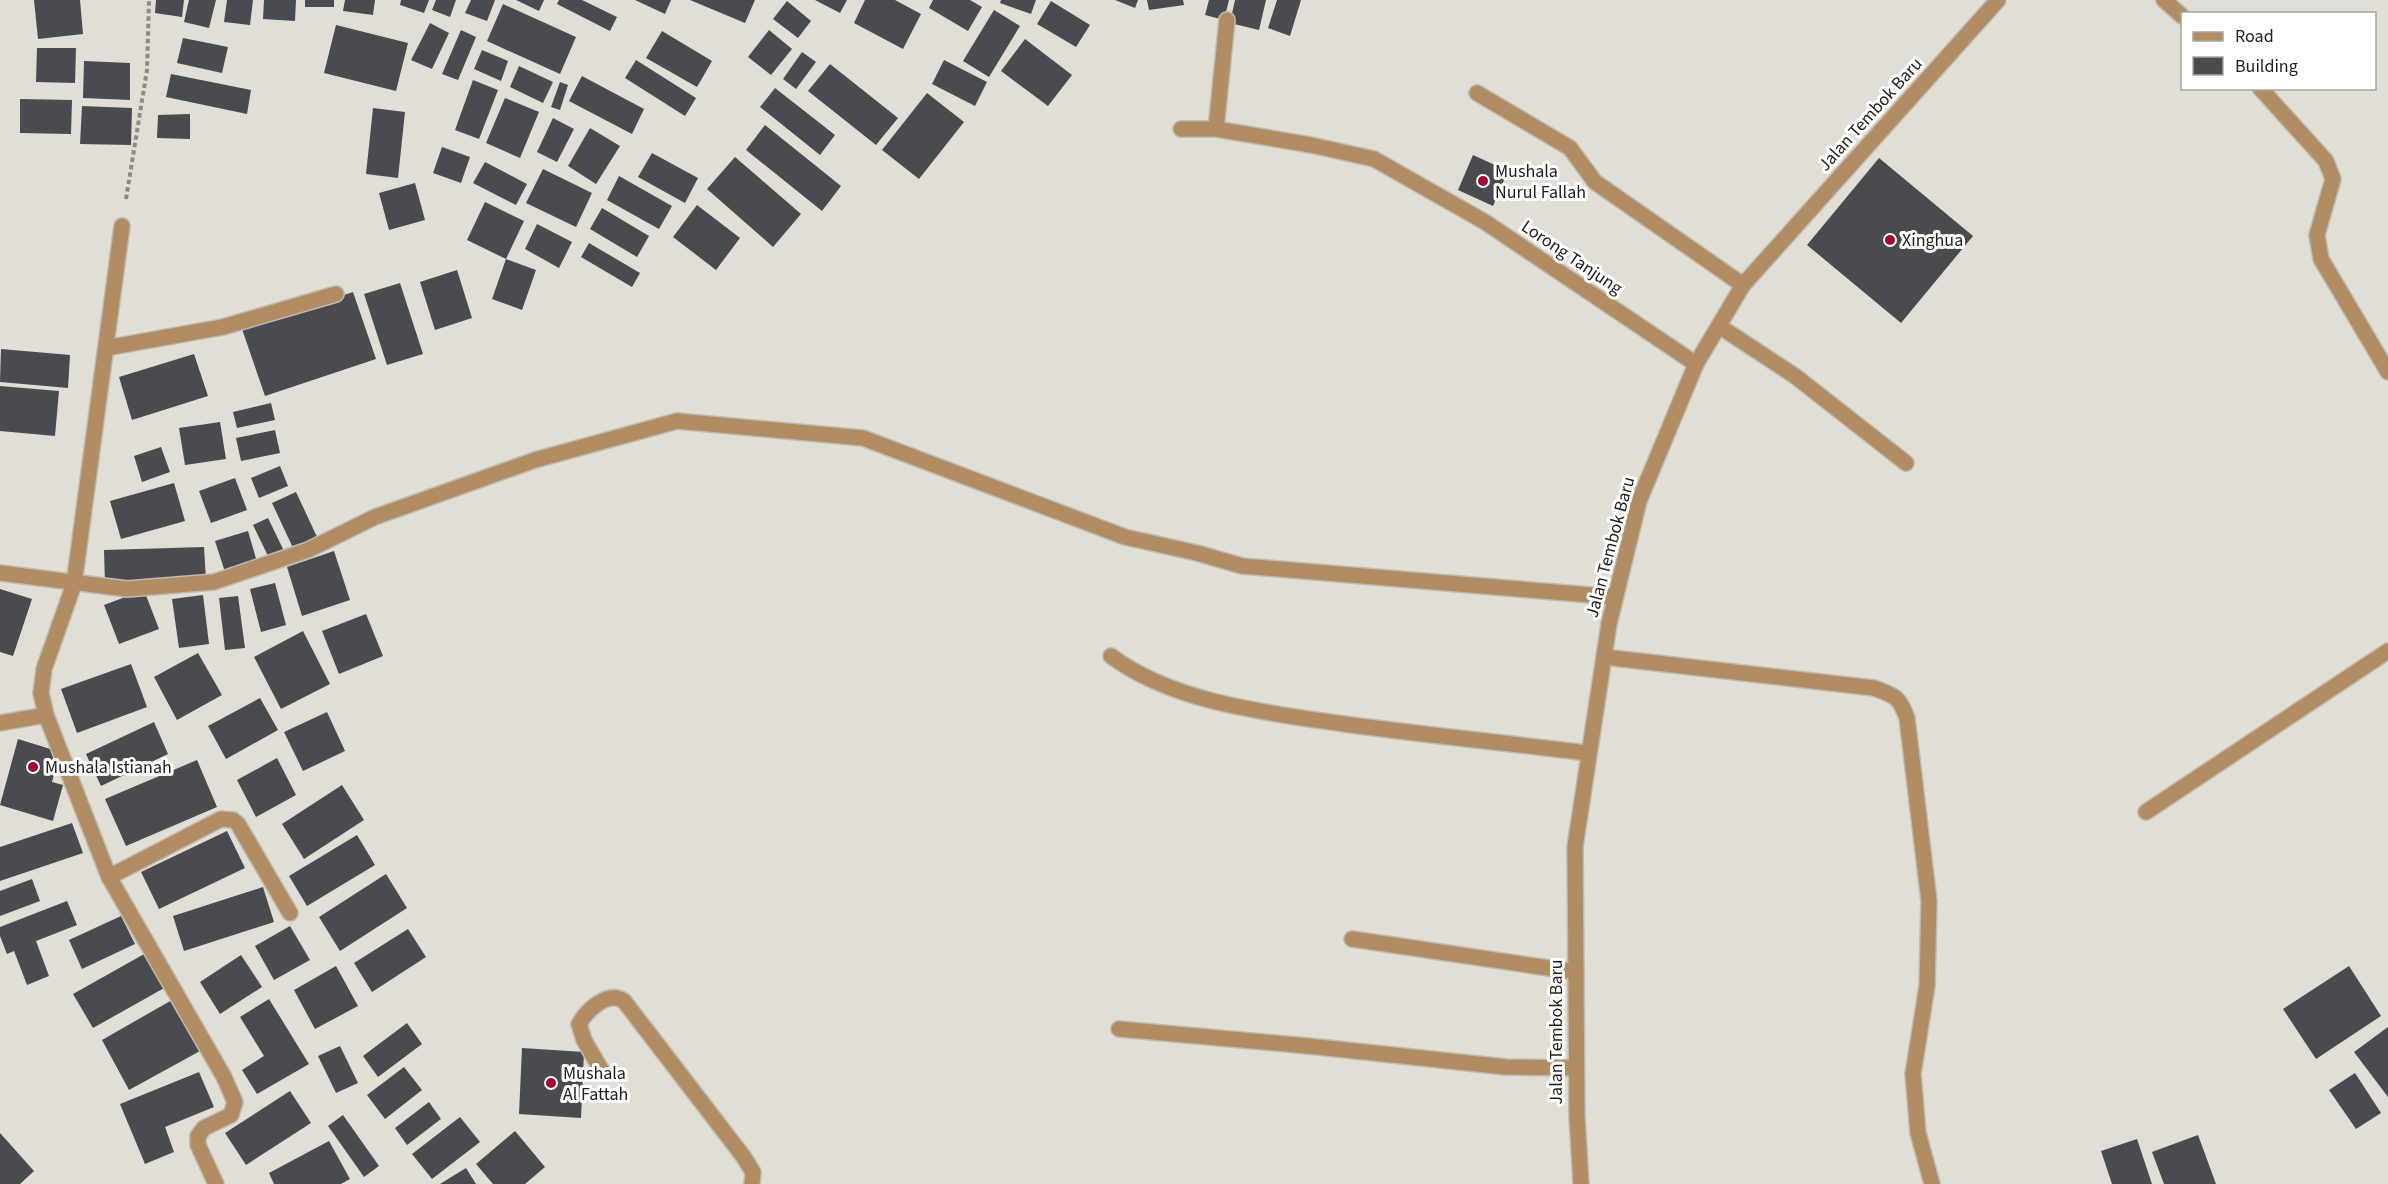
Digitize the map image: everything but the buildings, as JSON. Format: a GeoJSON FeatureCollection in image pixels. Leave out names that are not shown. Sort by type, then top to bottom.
{"type":"FeatureCollection","features":[{"type":"Feature","properties":{"kind":"street","name":"Jalan Tembok Baru"},"geometry":{"type":"LineString","coordinates":[[1581,1184],[1576,1068],[1575,847],[1588,753],[1615,597],[1639,501],[1696,364],[1743,285],[1998,0]]}},
{"type":"Feature","properties":{"kind":"street"},"geometry":{"type":"LineString","coordinates":[[2164,0],[2181,15]]}},
{"type":"Feature","properties":{"kind":"street"},"geometry":{"type":"LineString","coordinates":[[1216,129],[1227,20]]}},
{"type":"Feature","properties":{"kind":"street"},"geometry":{"type":"LineString","coordinates":[[2262,90],[2326,161],[2333,179],[2317,235],[2321,259],[2388,372]]}},
{"type":"Feature","properties":{"kind":"street"},"geometry":{"type":"LineString","coordinates":[[1477,93],[1570,148],[1595,182],[1743,285]]}},
{"type":"Feature","properties":{"kind":"street","name":"Lorong Tanjung"},"geometry":{"type":"LineString","coordinates":[[1181,129],[1216,129],[1311,144],[1374,159],[1485,222],[1696,364]]}},
{"type":"Feature","properties":{"kind":"street"},"geometry":{"type":"LineString","coordinates":[[122,226],[106,348],[69,583],[44,669],[41,693],[46,715],[109,878],[224,1077],[235,1102],[231,1115],[204,1128],[198,1136],[198,1145],[216,1184]]}},
{"type":"Feature","properties":{"kind":"street"},"geometry":{"type":"LineString","coordinates":[[106,348],[223,327],[336,294]]}},
{"type":"Feature","properties":{"kind":"street"},"geometry":{"type":"LineString","coordinates":[[1719,326],[1795,376],[1906,463]]}},
{"type":"Feature","properties":{"kind":"street"},"geometry":{"type":"LineString","coordinates":[[4,574],[127,589],[214,582],[308,550],[375,517],[535,460],[677,421],[864,438],[1125,537],[1242,566],[1615,597]]}},
{"type":"Feature","properties":{"kind":"street"},"geometry":{"type":"LineString","coordinates":[[2146,812],[2388,651]]}},
{"type":"Feature","properties":{"kind":"street"},"geometry":{"type":"LineString","coordinates":[[1111,656],[1128,669],[1203,700],[1306,720],[1588,753]]}},
{"type":"Feature","properties":{"kind":"street"},"geometry":{"type":"LineString","coordinates":[[1604,657],[1874,688],[1896,696],[1901,702],[1907,718],[1929,902],[1927,986],[1913,1074],[1918,1133],[1932,1184]]}},
{"type":"Feature","properties":{"kind":"street"},"geometry":{"type":"LineString","coordinates":[[0,723],[46,715]]}},
{"type":"Feature","properties":{"kind":"street"},"geometry":{"type":"LineString","coordinates":[[109,878],[221,819],[227,818],[238,824],[290,913]]}},
{"type":"Feature","properties":{"kind":"street"},"geometry":{"type":"LineString","coordinates":[[1352,939],[1575,972]]}},
{"type":"Feature","properties":{"kind":"street"},"geometry":{"type":"LineString","coordinates":[[603,1073],[584,1040],[579,1024],[585,1014],[610,997],[617,996],[624,1001],[744,1156],[753,1172],[752,1184]]}},
{"type":"Feature","properties":{"kind":"street"},"geometry":{"type":"LineString","coordinates":[[1119,1029],[1506,1067],[1576,1068]]}},
{"type":"Feature","properties":{"kind":"path"},"geometry":{"type":"LineString","coordinates":[[122,226],[147,70],[149,0]]}},
{"type":"Feature","properties":{"kind":"place","name":"Mushala Nurul Fallah"},"geometry":{"type":"Point","coordinates":[1483,181]}},
{"type":"Feature","properties":{"kind":"place","name":"Xinghua"},"geometry":{"type":"Point","coordinates":[1890,240]}},
{"type":"Feature","properties":{"kind":"place","name":"Mushala Istianah"},"geometry":{"type":"Point","coordinates":[33,767]}},
{"type":"Feature","properties":{"kind":"place","name":"Mushala Al Fattah"},"geometry":{"type":"Point","coordinates":[551,1083]}}]}
